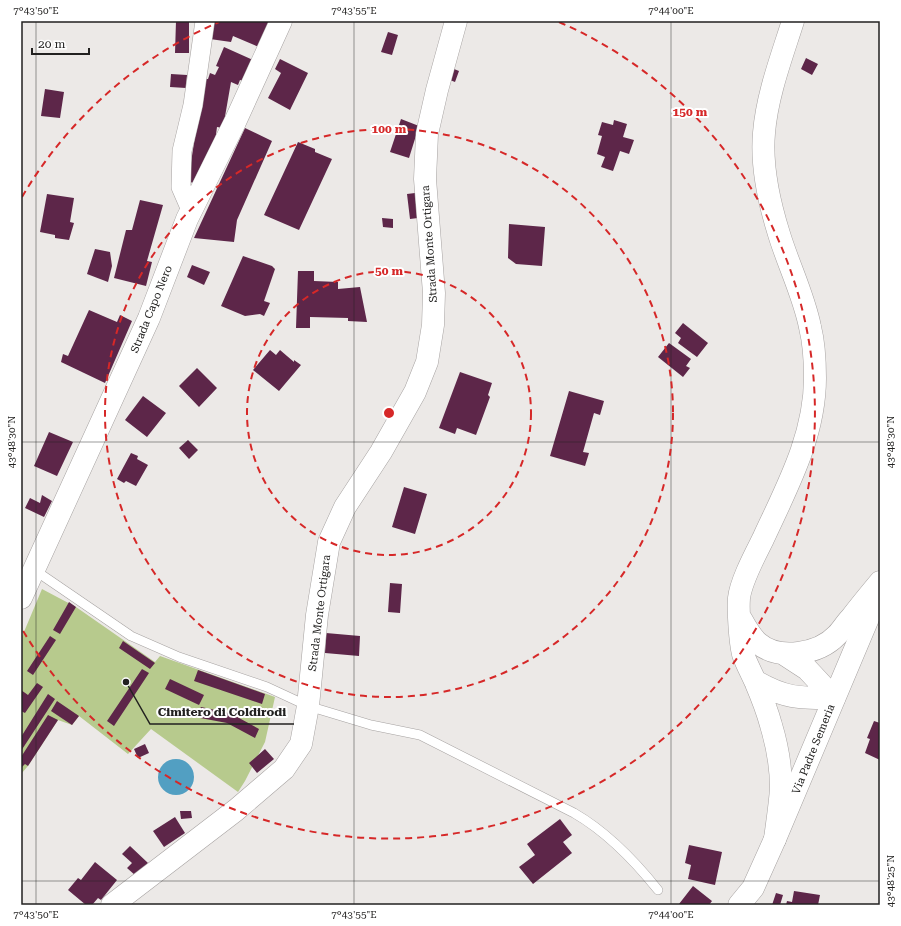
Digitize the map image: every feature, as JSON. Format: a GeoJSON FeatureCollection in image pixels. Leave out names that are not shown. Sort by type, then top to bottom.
{"type":"FeatureCollection","features":[{"type":"Feature","properties":{"kind":"main road","name":"Strada Capo Nero"},"geometry":{"type":"LineString","coordinates":[[21,598],[149,318],[191,210],[235,122],[281,21]]}},
{"type":"Feature","properties":{"kind":"main road","name":"Strada Monte Ortigara"},"geometry":{"type":"LineString","coordinates":[[112,905],[236,810],[284,769],[301,744],[308,706],[317,616],[328,542],[345,508],[381,452],[415,392],[427,362],[433,325],[434,293],[425,179],[427,134],[437,90],[456,21]]}},
{"type":"Feature","properties":{"kind":"main road"},"geometry":{"type":"LineString","coordinates":[[775,839],[781,788],[780,766],[772,727],[743,652],[740,595],[752,562],[795,471],[807,435],[815,380],[814,352],[810,326],[776,225],[766,176],[764,156],[764,133],[767,113],[775,80],[793,21]]}},
{"type":"Feature","properties":{"kind":"main road"},"geometry":{"type":"LineString","coordinates":[[784,654],[796,654],[806,651],[823,645],[836,636],[880,582]]}},
{"type":"Feature","properties":{"kind":"main road","name":"Via Padre Semeria"},"geometry":{"type":"LineString","coordinates":[[739,905],[753,888],[775,839],[880,590]]}},
{"type":"Feature","properties":{"kind":"main road"},"geometry":{"type":"LineString","coordinates":[[740,617],[758,643],[770,650],[784,654],[807,668],[834,698]]}},
{"type":"Feature","properties":{"kind":"main road"},"geometry":{"type":"LineString","coordinates":[[755,681],[776,692],[791,697],[834,698]]}},
{"type":"Feature","properties":{"kind":"street"},"geometry":{"type":"LineString","coordinates":[[191,210],[181,187],[182,151],[193,105],[205,21]]}},
{"type":"Feature","properties":{"kind":"lane"},"geometry":{"type":"LineString","coordinates":[[33,569],[131,636],[179,656],[267,687],[308,706],[371,725],[420,735],[574,813],[590,822],[638,864],[658,890]]}},
{"type":"Feature","properties":{"kind":"green space"},"geometry":{"type":"Polygon","coordinates":[[[42,589],[76,607],[155,662],[160,656],[275,697],[265,742],[238,792],[151,729],[128,754],[79,716],[72,725],[58,720],[28,766],[21,774],[21,639],[42,589]]]}},
{"type":"Feature","properties":{"kind":"water"},"geometry":{"type":"Polygon","coordinates":[[[176,759],[189,764],[194,777],[189,790],[176,795],[163,790],[158,777],[163,764],[176,759]]]}},
{"type":"Feature","properties":{"kind":"building"},"geometry":{"type":"Polygon","coordinates":[[[176,21],[189,21],[189,53],[175,53],[176,21]]]}},
{"type":"Feature","properties":{"kind":"building"},"geometry":{"type":"Polygon","coordinates":[[[212,21],[271,21],[259,47],[233,36],[231,42],[210,39],[212,21]]]}},
{"type":"Feature","properties":{"kind":"building"},"geometry":{"type":"Polygon","coordinates":[[[388,32],[398,35],[392,55],[381,52],[388,32]]]}},
{"type":"Feature","properties":{"kind":"building"},"geometry":{"type":"Polygon","coordinates":[[[224,47],[253,60],[244,81],[240,80],[238,85],[231,82],[223,128],[217,127],[215,142],[201,173],[198,172],[196,183],[188,182],[205,79],[208,79],[210,73],[215,75],[219,67],[216,66],[224,47]]]}},
{"type":"Feature","properties":{"kind":"building"},"geometry":{"type":"Polygon","coordinates":[[[806,58],[818,64],[812,75],[801,69],[806,58]]]}},
{"type":"Feature","properties":{"kind":"building"},"geometry":{"type":"Polygon","coordinates":[[[280,59],[308,73],[290,110],[268,98],[281,73],[275,69],[280,59]]]}},
{"type":"Feature","properties":{"kind":"building"},"geometry":{"type":"Polygon","coordinates":[[[454,69],[459,71],[455,82],[450,80],[454,69]]]}},
{"type":"Feature","properties":{"kind":"building"},"geometry":{"type":"Polygon","coordinates":[[[171,74],[187,75],[186,88],[170,87],[171,74]]]}},
{"type":"Feature","properties":{"kind":"building"},"geometry":{"type":"Polygon","coordinates":[[[45,89],[64,92],[60,118],[41,116],[45,89]]]}},
{"type":"Feature","properties":{"kind":"building"},"geometry":{"type":"Polygon","coordinates":[[[401,119],[419,126],[409,158],[390,152],[401,119]]]}},
{"type":"Feature","properties":{"kind":"building"},"geometry":{"type":"Polygon","coordinates":[[[614,120],[627,124],[623,137],[634,140],[629,154],[620,151],[613,171],[601,167],[605,157],[597,154],[602,136],[598,135],[602,122],[613,125],[614,120]]]}},
{"type":"Feature","properties":{"kind":"building"},"geometry":{"type":"Polygon","coordinates":[[[245,128],[272,141],[237,220],[234,242],[194,238],[245,128]]]}},
{"type":"Feature","properties":{"kind":"building"},"geometry":{"type":"Polygon","coordinates":[[[298,142],[315,149],[315,152],[332,159],[299,230],[264,215],[298,142]]]}},
{"type":"Feature","properties":{"kind":"building"},"geometry":{"type":"Polygon","coordinates":[[[415,193],[418,218],[410,219],[407,194],[415,193]]]}},
{"type":"Feature","properties":{"kind":"building"},"geometry":{"type":"Polygon","coordinates":[[[47,194],[74,198],[70,222],[74,223],[69,240],[55,238],[55,235],[40,232],[47,194]]]}},
{"type":"Feature","properties":{"kind":"building"},"geometry":{"type":"Polygon","coordinates":[[[140,200],[163,205],[147,261],[152,262],[146,286],[114,278],[126,230],[132,230],[140,200]]]}},
{"type":"Feature","properties":{"kind":"building"},"geometry":{"type":"Polygon","coordinates":[[[382,218],[393,219],[393,228],[383,227],[382,218]]]}},
{"type":"Feature","properties":{"kind":"building"},"geometry":{"type":"Polygon","coordinates":[[[509,224],[545,227],[542,266],[516,264],[508,258],[509,224]]]}},
{"type":"Feature","properties":{"kind":"building"},"geometry":{"type":"Polygon","coordinates":[[[95,249],[110,252],[112,266],[108,282],[87,274],[95,249]]]}},
{"type":"Feature","properties":{"kind":"building"},"geometry":{"type":"Polygon","coordinates":[[[243,256],[272,266],[275,269],[264,301],[270,303],[264,316],[260,314],[245,316],[221,306],[243,256]]]}},
{"type":"Feature","properties":{"kind":"building"},"geometry":{"type":"Polygon","coordinates":[[[192,265],[210,272],[204,285],[187,277],[192,265]]]}},
{"type":"Feature","properties":{"kind":"building"},"geometry":{"type":"Polygon","coordinates":[[[298,271],[314,271],[314,281],[338,282],[338,289],[360,287],[367,322],[348,321],[348,318],[310,317],[310,328],[296,328],[298,271]]]}},
{"type":"Feature","properties":{"kind":"building"},"geometry":{"type":"Polygon","coordinates":[[[89,310],[117,322],[120,315],[132,321],[105,383],[61,362],[63,354],[68,356],[89,310]]]}},
{"type":"Feature","properties":{"kind":"building"},"geometry":{"type":"Polygon","coordinates":[[[683,323],[708,343],[697,357],[678,343],[681,338],[675,333],[683,323]]]}},
{"type":"Feature","properties":{"kind":"building"},"geometry":{"type":"Polygon","coordinates":[[[669,343],[691,359],[686,366],[690,368],[683,377],[658,357],[669,343]]]}},
{"type":"Feature","properties":{"kind":"building"},"geometry":{"type":"Polygon","coordinates":[[[270,350],[276,355],[280,350],[294,362],[294,360],[301,365],[279,391],[253,370],[270,350]]]}},
{"type":"Feature","properties":{"kind":"building"},"geometry":{"type":"Polygon","coordinates":[[[197,368],[217,388],[199,407],[179,386],[197,368]]]}},
{"type":"Feature","properties":{"kind":"building"},"geometry":{"type":"Polygon","coordinates":[[[460,372],[492,383],[488,395],[490,397],[476,435],[457,428],[455,434],[439,428],[460,372]]]}},
{"type":"Feature","properties":{"kind":"building"},"geometry":{"type":"Polygon","coordinates":[[[569,391],[604,401],[600,415],[594,413],[583,452],[589,453],[585,466],[550,456],[569,391]]]}},
{"type":"Feature","properties":{"kind":"building"},"geometry":{"type":"Polygon","coordinates":[[[143,396],[166,413],[147,437],[125,420],[143,396]]]}},
{"type":"Feature","properties":{"kind":"building"},"geometry":{"type":"Polygon","coordinates":[[[49,432],[73,442],[57,476],[34,466],[49,432]]]}},
{"type":"Feature","properties":{"kind":"building"},"geometry":{"type":"Polygon","coordinates":[[[188,440],[198,450],[189,459],[179,448],[188,440]]]}},
{"type":"Feature","properties":{"kind":"building"},"geometry":{"type":"Polygon","coordinates":[[[131,453],[138,456],[137,459],[148,465],[136,486],[126,481],[124,483],[117,479],[131,453]]]}},
{"type":"Feature","properties":{"kind":"building"},"geometry":{"type":"Polygon","coordinates":[[[404,487],[427,494],[415,534],[392,527],[404,487]]]}},
{"type":"Feature","properties":{"kind":"building"},"geometry":{"type":"Polygon","coordinates":[[[42,495],[52,501],[44,517],[25,508],[30,498],[40,503],[42,495]]]}},
{"type":"Feature","properties":{"kind":"building"},"geometry":{"type":"Polygon","coordinates":[[[390,583],[402,584],[400,613],[388,612],[390,583]]]}},
{"type":"Feature","properties":{"kind":"building"},"geometry":{"type":"Polygon","coordinates":[[[69,602],[76,607],[60,634],[53,630],[69,602]]]}},
{"type":"Feature","properties":{"kind":"building"},"geometry":{"type":"Polygon","coordinates":[[[326,633],[360,636],[359,656],[325,653],[326,633]]]}},
{"type":"Feature","properties":{"kind":"building"},"geometry":{"type":"Polygon","coordinates":[[[50,636],[56,640],[33,675],[27,671],[50,636]]]}},
{"type":"Feature","properties":{"kind":"building"},"geometry":{"type":"Polygon","coordinates":[[[123,641],[155,663],[150,669],[119,648],[123,641]]]}},
{"type":"Feature","properties":{"kind":"building"},"geometry":{"type":"Polygon","coordinates":[[[142,669],[149,673],[114,726],[107,721],[142,669]]]}},
{"type":"Feature","properties":{"kind":"building"},"geometry":{"type":"Polygon","coordinates":[[[198,670],[265,694],[262,704],[194,681],[198,670]]]}},
{"type":"Feature","properties":{"kind":"building"},"geometry":{"type":"Polygon","coordinates":[[[170,679],[204,695],[199,705],[165,689],[170,679]]]}},
{"type":"Feature","properties":{"kind":"building"},"geometry":{"type":"Polygon","coordinates":[[[37,683],[43,687],[25,713],[21,711],[21,690],[28,695],[37,683]]]}},
{"type":"Feature","properties":{"kind":"building"},"geometry":{"type":"Polygon","coordinates":[[[48,694],[55,699],[21,751],[21,737],[48,694]]]}},
{"type":"Feature","properties":{"kind":"building"},"geometry":{"type":"Polygon","coordinates":[[[57,701],[79,716],[72,725],[51,711],[57,701]]]}},
{"type":"Feature","properties":{"kind":"building"},"geometry":{"type":"Polygon","coordinates":[[[201,707],[230,713],[259,729],[255,738],[227,723],[195,717],[201,707]]]}},
{"type":"Feature","properties":{"kind":"building"},"geometry":{"type":"Polygon","coordinates":[[[48,715],[58,720],[28,766],[25,764],[21,768],[21,757],[48,715]]]}},
{"type":"Feature","properties":{"kind":"building"},"geometry":{"type":"Polygon","coordinates":[[[874,721],[880,723],[880,760],[865,753],[870,739],[867,738],[874,721]]]}},
{"type":"Feature","properties":{"kind":"building"},"geometry":{"type":"Polygon","coordinates":[[[145,744],[149,753],[138,758],[134,749],[145,744]]]}},
{"type":"Feature","properties":{"kind":"building"},"geometry":{"type":"Polygon","coordinates":[[[265,749],[274,759],[257,773],[249,763],[265,749]]]}},
{"type":"Feature","properties":{"kind":"building"},"geometry":{"type":"Polygon","coordinates":[[[180,811],[191,811],[192,818],[181,819],[180,811]]]}},
{"type":"Feature","properties":{"kind":"building"},"geometry":{"type":"Polygon","coordinates":[[[175,817],[185,833],[164,847],[153,831],[175,817]]]}},
{"type":"Feature","properties":{"kind":"building"},"geometry":{"type":"Polygon","coordinates":[[[560,819],[572,835],[563,842],[572,853],[533,884],[519,867],[535,855],[527,844],[560,819]]]}},
{"type":"Feature","properties":{"kind":"building"},"geometry":{"type":"Polygon","coordinates":[[[689,845],[722,852],[715,885],[688,879],[691,865],[685,863],[689,845]]]}},
{"type":"Feature","properties":{"kind":"building"},"geometry":{"type":"Polygon","coordinates":[[[130,846],[148,863],[136,876],[127,868],[132,863],[122,854],[130,846]]]}},
{"type":"Feature","properties":{"kind":"building"},"geometry":{"type":"Polygon","coordinates":[[[95,862],[117,880],[101,900],[98,898],[92,905],[86,905],[68,890],[78,878],[81,880],[95,862]]]}},
{"type":"Feature","properties":{"kind":"building"},"geometry":{"type":"Polygon","coordinates":[[[693,886],[712,901],[709,905],[679,904],[693,886]]]}},
{"type":"Feature","properties":{"kind":"building"},"geometry":{"type":"Polygon","coordinates":[[[794,891],[820,895],[818,905],[786,905],[787,901],[792,902],[794,891]]]}},
{"type":"Feature","properties":{"kind":"building"},"geometry":{"type":"Polygon","coordinates":[[[776,893],[783,895],[780,905],[772,905],[776,893]]]}},
{"type":"Feature","properties":{"kind":"place","name":"Cimitero di Coldirodi"},"geometry":{"type":"Point","coordinates":[126,682]}}]}
